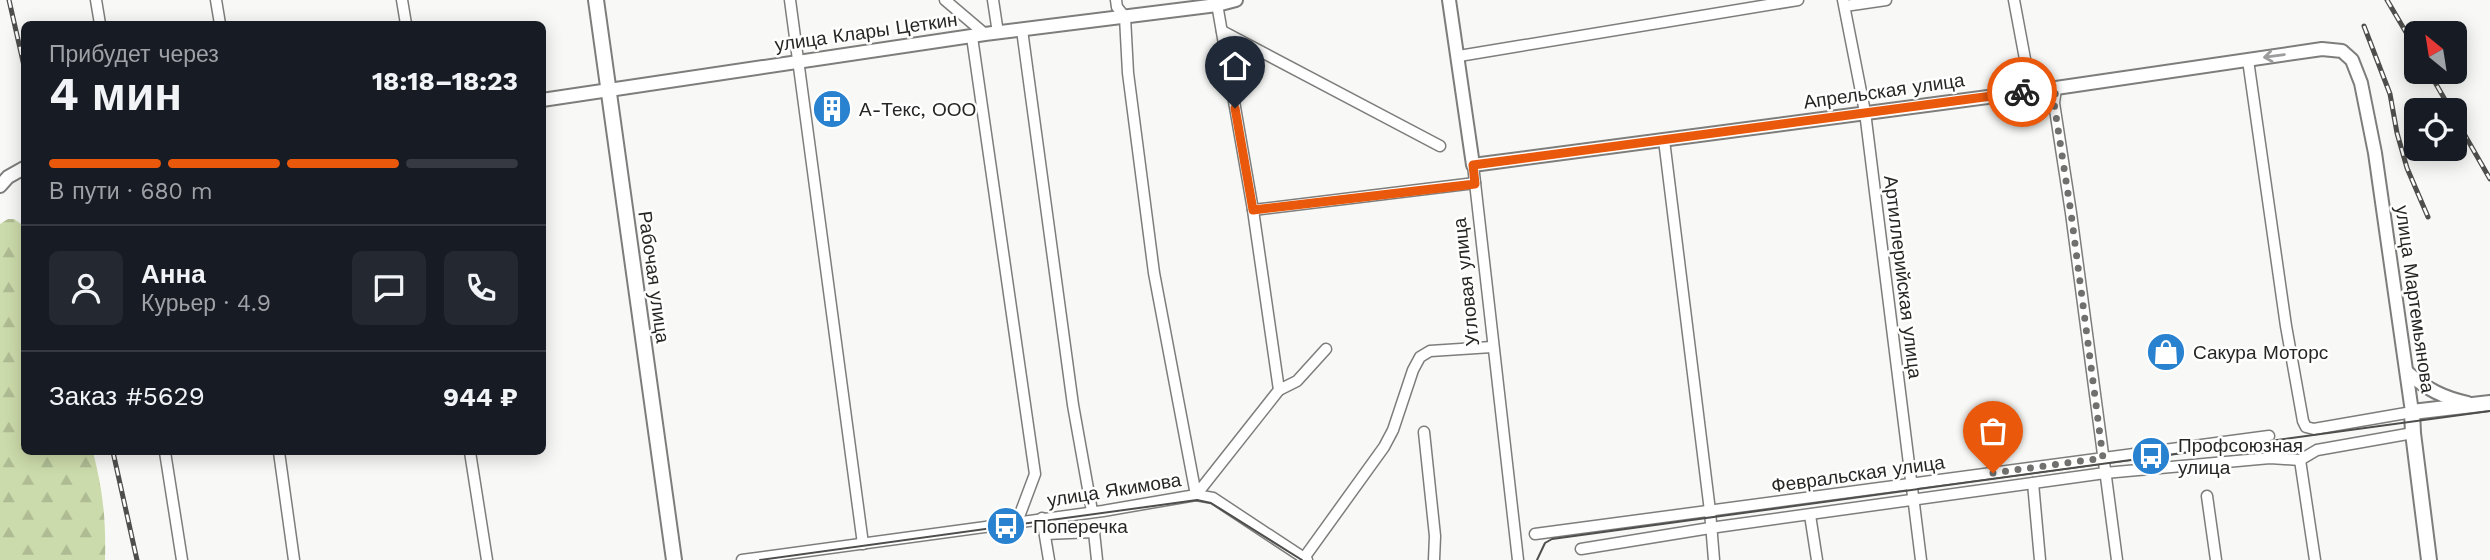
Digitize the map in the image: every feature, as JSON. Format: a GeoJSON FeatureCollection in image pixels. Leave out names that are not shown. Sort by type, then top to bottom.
{"type":"FeatureCollection","features":[{"type":"Feature","properties":{"kind":"main road","name":"Рабочая улица"},"geometry":{"type":"LineString","coordinates":[[596,0],[674,560]]}},
{"type":"Feature","properties":{"kind":"main road"},"geometry":{"type":"LineString","coordinates":[[2412,411],[2490,403]]}},
{"type":"Feature","properties":{"kind":"main road","name":"улица Мартемьянова"},"geometry":{"type":"LineString","coordinates":[[2412,411],[2429,560]]}},
{"type":"Feature","properties":{"kind":"street"},"geometry":{"type":"LineString","coordinates":[[96,0],[100,21]]}},
{"type":"Feature","properties":{"kind":"street"},"geometry":{"type":"LineString","coordinates":[[216,0],[219,21]]}},
{"type":"Feature","properties":{"kind":"street"},"geometry":{"type":"LineString","coordinates":[[402,0],[406,21]]}},
{"type":"Feature","properties":{"kind":"street"},"geometry":{"type":"LineString","coordinates":[[790,0],[863,544]]}},
{"type":"Feature","properties":{"kind":"street"},"geometry":{"type":"LineString","coordinates":[[945,0],[985,35]]}},
{"type":"Feature","properties":{"kind":"street"},"geometry":{"type":"LineString","coordinates":[[993,0],[985,35],[1035,474],[1017,522]]}},
{"type":"Feature","properties":{"kind":"street","name":"улица Клары Цеткин"},"geometry":{"type":"LineString","coordinates":[[546,99],[1022,30],[1119,8],[1236,0]]}},
{"type":"Feature","properties":{"kind":"street","name":"Угловая улица"},"geometry":{"type":"LineString","coordinates":[[1450,0],[1473,165],[1518,560]]}},
{"type":"Feature","properties":{"kind":"street"},"geometry":{"type":"LineString","coordinates":[[1459,56],[1798,0]]}},
{"type":"Feature","properties":{"kind":"street"},"geometry":{"type":"LineString","coordinates":[[1844,3],[1886,0]]}},
{"type":"Feature","properties":{"kind":"street"},"geometry":{"type":"LineString","coordinates":[[2014,0],[2031,91]]}},
{"type":"Feature","properties":{"kind":"street"},"geometry":{"type":"LineString","coordinates":[[1217,3],[1253,210],[1279,390]]}},
{"type":"Feature","properties":{"kind":"street","name":"Артиллерийская улица"},"geometry":{"type":"LineString","coordinates":[[1844,3],[1865,112],[1921,560]]}},
{"type":"Feature","properties":{"kind":"street"},"geometry":{"type":"LineString","coordinates":[[1119,8],[1154,272],[1196,495]]}},
{"type":"Feature","properties":{"kind":"street"},"geometry":{"type":"LineString","coordinates":[[1022,30],[1073,405],[1092,512]]}},
{"type":"Feature","properties":{"kind":"street"},"geometry":{"type":"LineString","coordinates":[[1223,31],[1440,146]]}},
{"type":"Feature","properties":{"kind":"street","name":"Апрельская улица"},"geometry":{"type":"LineString","coordinates":[[1473,165],[2056,88],[2322,49],[2342,51]]}},
{"type":"Feature","properties":{"kind":"street","name":"улица Мартемьянова"},"geometry":{"type":"LineString","coordinates":[[2342,51],[2352,60],[2363,95],[2375,153],[2412,411]]}},
{"type":"Feature","properties":{"kind":"street"},"geometry":{"type":"LineString","coordinates":[[2248,60],[2286,326],[2303,421],[2306,427],[2314,429],[2412,411]]}},
{"type":"Feature","properties":{"kind":"street"},"geometry":{"type":"LineString","coordinates":[[2056,88],[2054,103],[2117,560]]}},
{"type":"Feature","properties":{"kind":"street"},"geometry":{"type":"LineString","coordinates":[[1664,140],[1714,560]]}},
{"type":"Feature","properties":{"kind":"street"},"geometry":{"type":"LineString","coordinates":[[0,186],[8,177],[21,170]]}},
{"type":"Feature","properties":{"kind":"street"},"geometry":{"type":"LineString","coordinates":[[1253,210],[1475,184]]}},
{"type":"Feature","properties":{"kind":"street"},"geometry":{"type":"LineString","coordinates":[[1305,559],[1384,447],[1420,357],[1430,351],[1492,347]]}},
{"type":"Feature","properties":{"kind":"street"},"geometry":{"type":"LineString","coordinates":[[1196,495],[1279,390],[1297,381],[1326,349]]}},
{"type":"Feature","properties":{"kind":"street"},"geometry":{"type":"LineString","coordinates":[[2407,372],[2429,390],[2451,400],[2475,405]]}},
{"type":"Feature","properties":{"kind":"street"},"geometry":{"type":"LineString","coordinates":[[1424,432],[1435,536],[1434,560]]}},
{"type":"Feature","properties":{"kind":"street"},"geometry":{"type":"LineString","coordinates":[[1581,549],[1710,528],[2105,473],[2270,457],[2300,460],[2317,450],[2413,433]]}},
{"type":"Feature","properties":{"kind":"street","name":"Февральская улица"},"geometry":{"type":"LineString","coordinates":[[1535,534],[2269,436]]}},
{"type":"Feature","properties":{"kind":"street"},"geometry":{"type":"LineString","coordinates":[[165,455],[181,560]]}},
{"type":"Feature","properties":{"kind":"street"},"geometry":{"type":"LineString","coordinates":[[279,455],[294,560]]}},
{"type":"Feature","properties":{"kind":"street"},"geometry":{"type":"LineString","coordinates":[[470,455],[487,560]]}},
{"type":"Feature","properties":{"kind":"street"},"geometry":{"type":"LineString","coordinates":[[2300,460],[2315,560]]}},
{"type":"Feature","properties":{"kind":"street"},"geometry":{"type":"LineString","coordinates":[[2033,483],[2040,560]]}},
{"type":"Feature","properties":{"kind":"street","name":"улица Якимова"},"geometry":{"type":"LineString","coordinates":[[743,560],[1196,495],[1213,498],[1305,559]]}},
{"type":"Feature","properties":{"kind":"street"},"geometry":{"type":"LineString","coordinates":[[2207,496],[2216,560]]}},
{"type":"Feature","properties":{"kind":"street"},"geometry":{"type":"LineString","coordinates":[[1810,515],[1817,560]]}},
{"type":"Feature","properties":{"kind":"street"},"geometry":{"type":"LineString","coordinates":[[1042,518],[1049,560]]}},
{"type":"Feature","properties":{"kind":"street"},"geometry":{"type":"LineString","coordinates":[[1045,534],[1094,532],[1097,560]]}},
{"type":"Feature","properties":{"kind":"green space"},"geometry":{"type":"Polygon","coordinates":[[[8,219],[14,219],[21,224],[21,455],[94,455],[103,505],[105,560],[0,560],[0,224],[8,219]]]}},
{"type":"Feature","properties":{"kind":"tram line"},"geometry":{"type":"LineString","coordinates":[[1537,560],[1545,543],[1552,539],[2490,411]]}},
{"type":"Feature","properties":{"kind":"tram line"},"geometry":{"type":"LineString","coordinates":[[760,560],[1197,500],[1211,503],[1302,560]]}},
{"type":"Feature","properties":{"kind":"railway"},"geometry":{"type":"LineString","coordinates":[[9,0],[21,53]]}},
{"type":"Feature","properties":{"kind":"railway"},"geometry":{"type":"LineString","coordinates":[[2387,0],[2404,29]]}},
{"type":"Feature","properties":{"kind":"railway"},"geometry":{"type":"LineString","coordinates":[[2364,26],[2390,94],[2407,168],[2428,217]]}},
{"type":"Feature","properties":{"kind":"railway"},"geometry":{"type":"LineString","coordinates":[[2436,84],[2444,98]]}},
{"type":"Feature","properties":{"kind":"railway"},"geometry":{"type":"LineString","coordinates":[[2467,139],[2490,179]]}},
{"type":"Feature","properties":{"kind":"railway"},"geometry":{"type":"LineString","coordinates":[[114,455],[137,560]]}},
{"type":"Feature","properties":{"kind":"way so far"},"geometry":{"type":"LineString","coordinates":[[1993,473],[2103,458],[2054,103],[2056,88],[2022,92]]}},
{"type":"Feature","properties":{"kind":"place","name":"А-Текс, ООО"},"geometry":{"type":"Point","coordinates":[832,109]}},
{"type":"Feature","properties":{"kind":"place","name":"Сакура Моторс"},"geometry":{"type":"Point","coordinates":[2166,352]}},
{"type":"Feature","properties":{"kind":"place","name":"Профсоюзная улица"},"geometry":{"type":"Point","coordinates":[2151,456]}},
{"type":"Feature","properties":{"kind":"place","name":"Поперечка"},"geometry":{"type":"Point","coordinates":[1006,526]}},
{"type":"Feature","properties":{"kind":"route"},"geometry":{"type":"LineString","coordinates":[[1235,108],[1253,210],[1475,184],[1473,165],[2022,92]]}}]}
